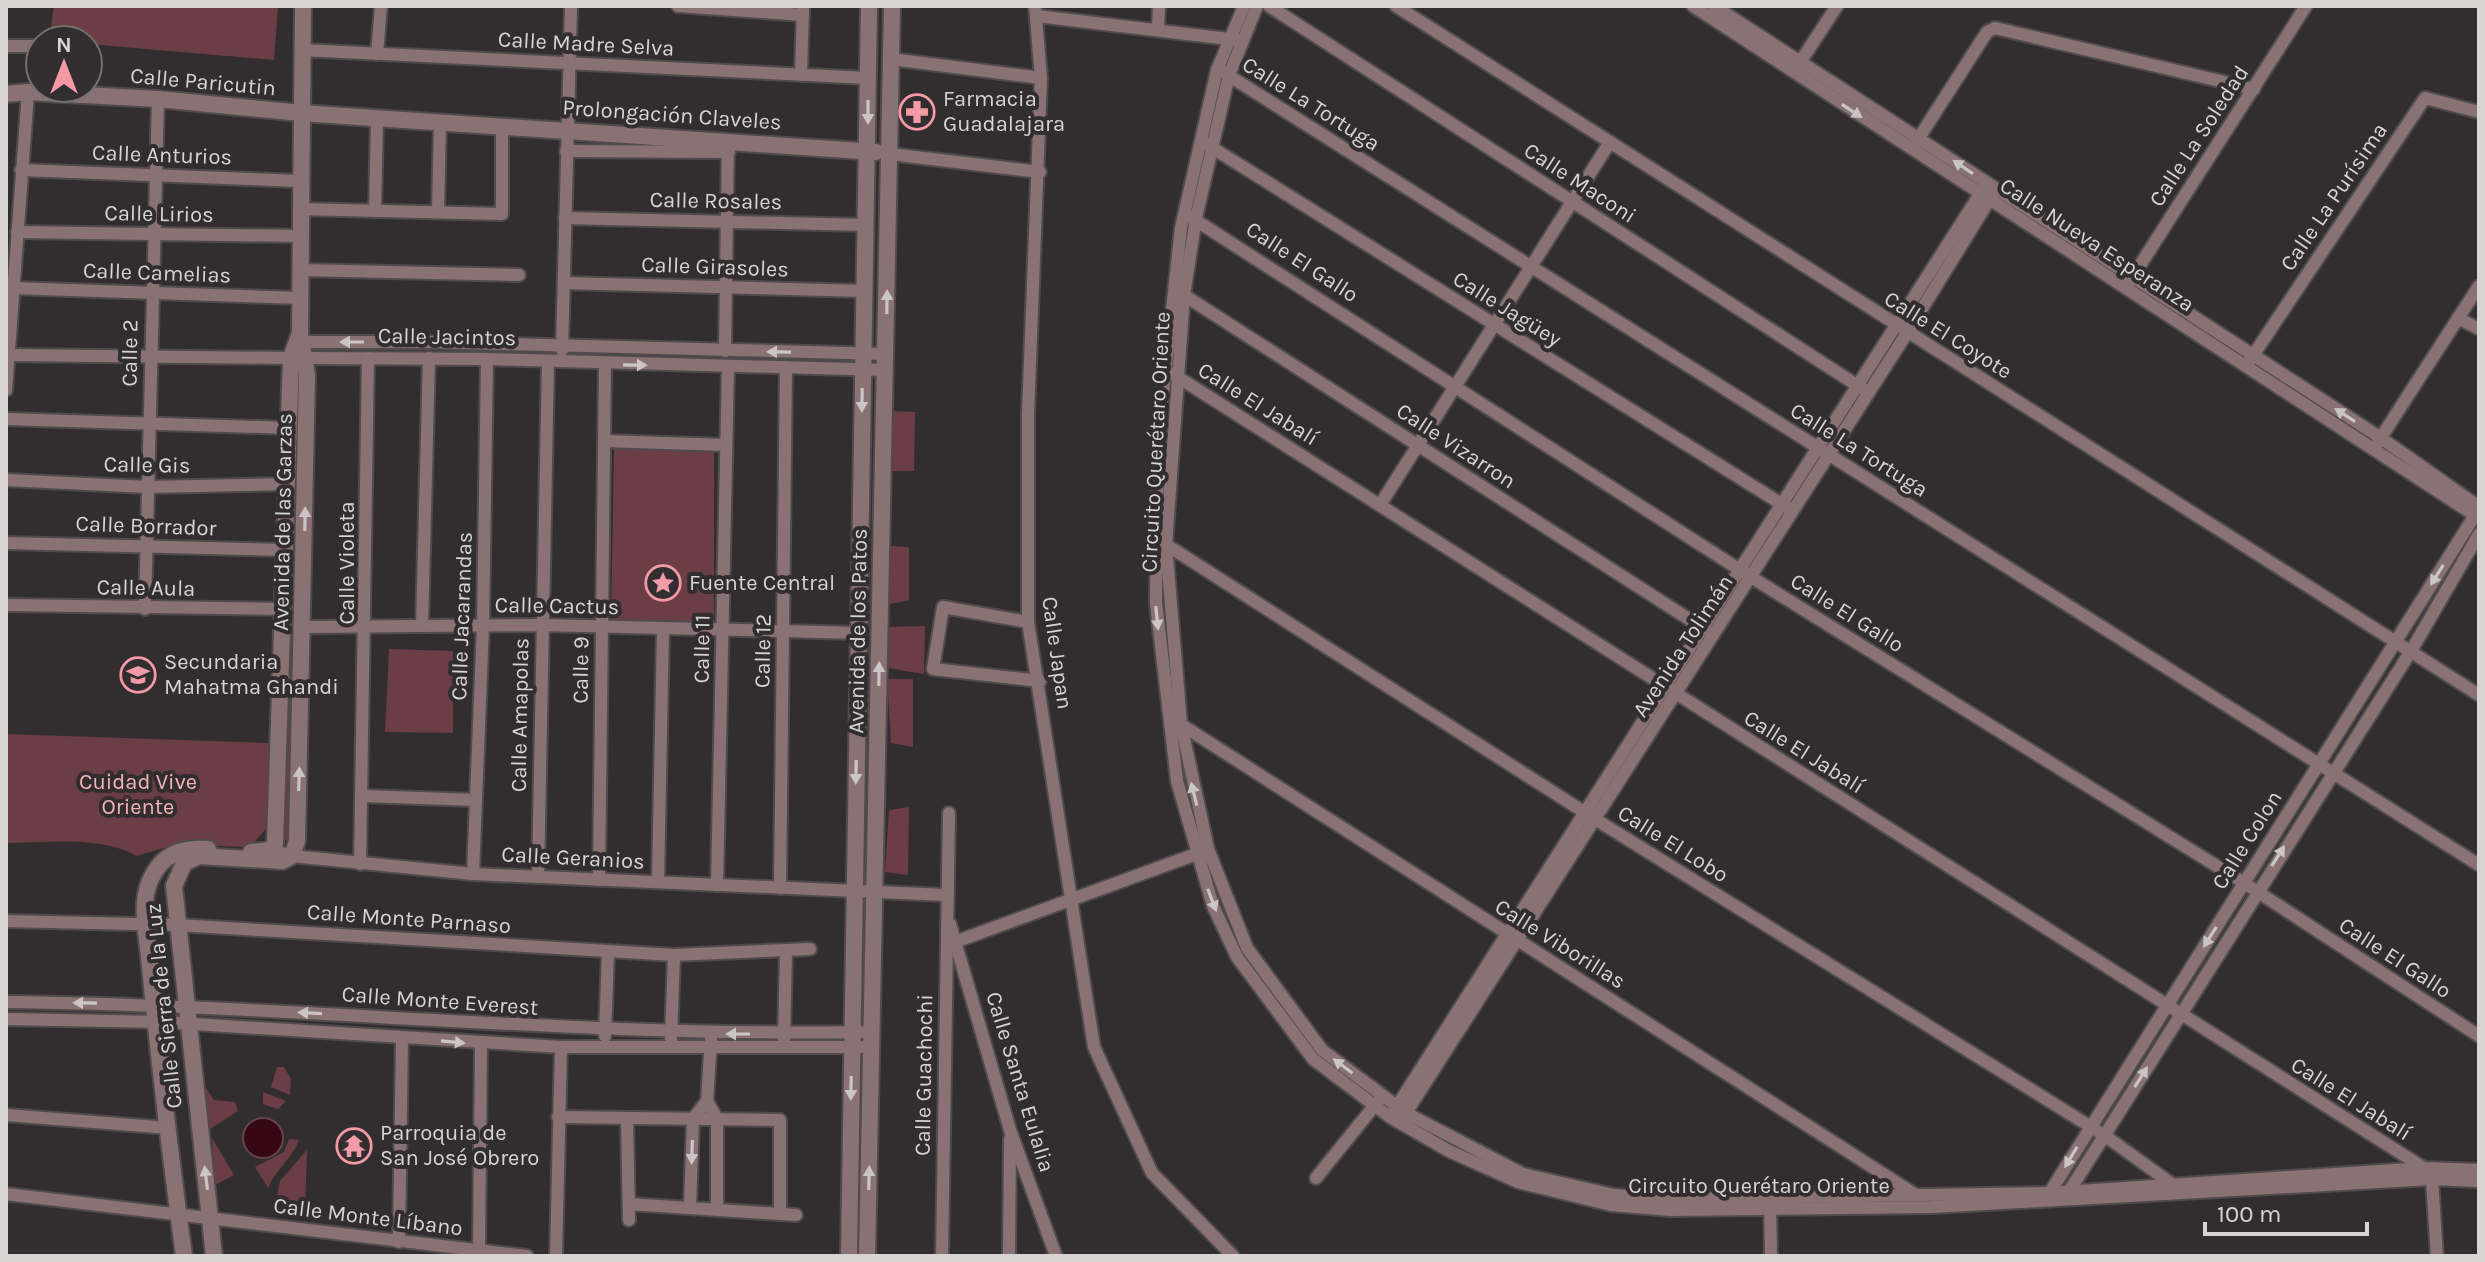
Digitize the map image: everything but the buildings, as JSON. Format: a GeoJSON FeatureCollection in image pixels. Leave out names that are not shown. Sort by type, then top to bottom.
{"type":"FeatureCollection","features":[{"type":"Feature","properties":{"kind":"street","name":"Avenida de las Garzas"},"geometry":{"type":"LineString","coordinates":[[292,856],[297,841],[303,627],[299,347],[303,6]]}},
{"type":"Feature","properties":{"kind":"street"},"geometry":{"type":"LineString","coordinates":[[377,54],[381,6]]}},
{"type":"Feature","properties":{"kind":"street"},"geometry":{"type":"LineString","coordinates":[[561,361],[571,6]]}},
{"type":"Feature","properties":{"kind":"street"},"geometry":{"type":"LineString","coordinates":[[678,6],[803,10],[801,75]]}},
{"type":"Feature","properties":{"kind":"street","name":"Avenida de los Patos"},"geometry":{"type":"LineString","coordinates":[[849,1256],[869,6]]}},
{"type":"Feature","properties":{"kind":"street","name":"Avenida de los Patos"},"geometry":{"type":"LineString","coordinates":[[867,1256],[892,6]]}},
{"type":"Feature","properties":{"kind":"street"},"geometry":{"type":"LineString","coordinates":[[1158,29],[1159,6]]}},
{"type":"Feature","properties":{"kind":"street","name":"Circuito Querétaro Oriente"},"geometry":{"type":"LineString","coordinates":[[1244,6],[1205,143],[1190,216],[1180,293],[1163,368],[1154,537],[1156,603],[1167,717],[1177,781],[1202,852],[1247,948],[1322,1050],[1379,1100],[1398,1115],[1518,1182],[1670,1210],[1770,1201],[1915,1194],[2047,1197]]}},
{"type":"Feature","properties":{"kind":"street","name":"Circuito Querétaro Oriente"},"geometry":{"type":"LineString","coordinates":[[1236,40],[1257,6]]}},
{"type":"Feature","properties":{"kind":"street","name":"Calle Maconi"},"geometry":{"type":"LineString","coordinates":[[1269,6],[1864,390]]}},
{"type":"Feature","properties":{"kind":"street","name":"Calle El Coyote"},"geometry":{"type":"LineString","coordinates":[[1396,6],[2479,695]]}},
{"type":"Feature","properties":{"kind":"street","name":"Calle Nueva Esperanza"},"geometry":{"type":"LineString","coordinates":[[1693,6],[1919,138],[1988,191]]}},
{"type":"Feature","properties":{"kind":"street","name":"Calle Nueva Esperanza"},"geometry":{"type":"LineString","coordinates":[[1714,6],[1912,150],[1988,191],[2478,512]]}},
{"type":"Feature","properties":{"kind":"street"},"geometry":{"type":"LineString","coordinates":[[1797,68],[1837,6]]}},
{"type":"Feature","properties":{"kind":"street","name":"Calle La Soledad"},"geometry":{"type":"LineString","coordinates":[[2129,282],[2306,6]]}},
{"type":"Feature","properties":{"kind":"street"},"geometry":{"type":"LineString","coordinates":[[1036,11],[1236,40]]}},
{"type":"Feature","properties":{"kind":"street","name":"Calle Japan"},"geometry":{"type":"LineString","coordinates":[[1036,11],[1041,78],[1040,172],[1028,414],[1028,622],[1074,899],[1094,1047],[1152,1173],[1233,1256]]}},
{"type":"Feature","properties":{"kind":"street"},"geometry":{"type":"LineString","coordinates":[[869,27],[892,27]]}},
{"type":"Feature","properties":{"kind":"street"},"geometry":{"type":"LineString","coordinates":[[1912,150],[1987,32],[1995,28],[2254,89]]}},
{"type":"Feature","properties":{"kind":"street","name":"Calle Madre Selva"},"geometry":{"type":"LineString","coordinates":[[302,50],[868,78]]}},
{"type":"Feature","properties":{"kind":"street"},"geometry":{"type":"LineString","coordinates":[[891,59],[1041,78]]}},
{"type":"Feature","properties":{"kind":"street","name":"Calle La Tortuga"},"geometry":{"type":"LineString","coordinates":[[1223,72],[2333,769],[2479,865]]}},
{"type":"Feature","properties":{"kind":"street","name":"Calle Paricutin"},"geometry":{"type":"LineString","coordinates":[[104,96],[301,113]]}},
{"type":"Feature","properties":{"kind":"street","name":"Calle La Purísima"},"geometry":{"type":"LineString","coordinates":[[2249,360],[2425,98],[2479,112]]}},
{"type":"Feature","properties":{"kind":"street","name":"Calle 2"},"geometry":{"type":"LineString","coordinates":[[145,609],[158,99]]}},
{"type":"Feature","properties":{"kind":"street"},"geometry":{"type":"LineString","coordinates":[[6,390],[27,104]]}},
{"type":"Feature","properties":{"kind":"street","name":"Prolongación Claveles"},"geometry":{"type":"LineString","coordinates":[[301,113],[502,128],[568,129],[728,146],[867,151],[1040,172]]}},
{"type":"Feature","properties":{"kind":"street"},"geometry":{"type":"LineString","coordinates":[[375,211],[377,119]]}},
{"type":"Feature","properties":{"kind":"street"},"geometry":{"type":"LineString","coordinates":[[438,212],[440,123]]}},
{"type":"Feature","properties":{"kind":"street"},"geometry":{"type":"LineString","coordinates":[[300,209],[502,214],[502,128]]}},
{"type":"Feature","properties":{"kind":"street"},"geometry":{"type":"LineString","coordinates":[[1380,505],[1610,142]]}},
{"type":"Feature","properties":{"kind":"street","name":"Calle Jagüey"},"geometry":{"type":"LineString","coordinates":[[1205,143],[1788,509]]}},
{"type":"Feature","properties":{"kind":"street"},"geometry":{"type":"LineString","coordinates":[[566,151],[728,146],[725,351]]}},
{"type":"Feature","properties":{"kind":"street","name":"Calle Anturios"},"geometry":{"type":"LineString","coordinates":[[21,170],[300,181]]}},
{"type":"Feature","properties":{"kind":"street","name":"Avenida Tolimán"},"geometry":{"type":"LineString","coordinates":[[1398,1115],[1903,330],[1988,191]]}},
{"type":"Feature","properties":{"kind":"street","name":"Calle El Gallo"},"geometry":{"type":"LineString","coordinates":[[1190,216],[1746,574],[2244,883],[2479,1036]]}},
{"type":"Feature","properties":{"kind":"street","name":"Calle Rosales"},"geometry":{"type":"LineString","coordinates":[[565,218],[865,225]]}},
{"type":"Feature","properties":{"kind":"street","name":"Calle Lirios"},"geometry":{"type":"LineString","coordinates":[[17,232],[300,236]]}},
{"type":"Feature","properties":{"kind":"street"},"geometry":{"type":"LineString","coordinates":[[300,270],[519,275]]}},
{"type":"Feature","properties":{"kind":"street","name":"Calle Girasoles"},"geometry":{"type":"LineString","coordinates":[[564,283],[864,291]]}},
{"type":"Feature","properties":{"kind":"street"},"geometry":{"type":"LineString","coordinates":[[2377,443],[2479,286]]}},
{"type":"Feature","properties":{"kind":"street","name":"Calle Camelias"},"geometry":{"type":"LineString","coordinates":[[13,288],[300,298]]}},
{"type":"Feature","properties":{"kind":"street","name":"Circuito Querétaro Oriente"},"geometry":{"type":"LineString","coordinates":[[1180,293],[1178,377],[1166,545],[1181,724],[1213,906],[1237,957],[1268,1003],[1313,1059],[1379,1100]]}},
{"type":"Feature","properties":{"kind":"street","name":"Calle Vizarron"},"geometry":{"type":"LineString","coordinates":[[1180,293],[1709,632]]}},
{"type":"Feature","properties":{"kind":"street"},"geometry":{"type":"LineString","coordinates":[[2458,318],[2479,329]]}},
{"type":"Feature","properties":{"kind":"street","name":"Calle Jacintos"},"geometry":{"type":"LineString","coordinates":[[8,355],[150,358],[299,347],[562,345],[725,351],[863,362]]}},
{"type":"Feature","properties":{"kind":"street","name":"Avenida de las Garzas"},"geometry":{"type":"LineString","coordinates":[[271,850],[275,844],[281,745],[290,428],[299,347]]}},
{"type":"Feature","properties":{"kind":"street","name":"Calle Jacintos"},"geometry":{"type":"LineString","coordinates":[[299,347],[368,358],[728,367],[885,362]]}},
{"type":"Feature","properties":{"kind":"street","name":"Calle Violeta"},"geometry":{"type":"LineString","coordinates":[[360,864],[368,358]]}},
{"type":"Feature","properties":{"kind":"street"},"geometry":{"type":"LineString","coordinates":[[422,626],[429,358]]}},
{"type":"Feature","properties":{"kind":"street","name":"Calle Jacarandas"},"geometry":{"type":"LineString","coordinates":[[473,874],[483,625],[487,359]]}},
{"type":"Feature","properties":{"kind":"street","name":"Calle Amapolas"},"geometry":{"type":"LineString","coordinates":[[538,877],[548,361]]}},
{"type":"Feature","properties":{"kind":"street","name":"Calle 9"},"geometry":{"type":"LineString","coordinates":[[599,880],[605,364]]}},
{"type":"Feature","properties":{"kind":"street","name":"Calle 11"},"geometry":{"type":"LineString","coordinates":[[717,885],[728,367]]}},
{"type":"Feature","properties":{"kind":"street","name":"Calle 12"},"geometry":{"type":"LineString","coordinates":[[780,888],[786,367]]}},
{"type":"Feature","properties":{"kind":"street","name":"Calle El Jabalí"},"geometry":{"type":"LineString","coordinates":[[1163,368],[2428,1174]]}},
{"type":"Feature","properties":{"kind":"street"},"geometry":{"type":"LineString","coordinates":[[6,419],[290,428]]}},
{"type":"Feature","properties":{"kind":"street"},"geometry":{"type":"LineString","coordinates":[[604,441],[726,445]]}},
{"type":"Feature","properties":{"kind":"street","name":"Calle Gis"},"geometry":{"type":"LineString","coordinates":[[6,480],[148,487],[287,484]]}},
{"type":"Feature","properties":{"kind":"street","name":"Calle Colon"},"geometry":{"type":"LineString","coordinates":[[2047,1197],[2478,512]]}},
{"type":"Feature","properties":{"kind":"street","name":"Calle Colon"},"geometry":{"type":"LineString","coordinates":[[2068,1195],[2333,769],[2411,651],[2479,534]]}},
{"type":"Feature","properties":{"kind":"street","name":"Calle El Lobo"},"geometry":{"type":"LineString","coordinates":[[1154,537],[1590,815],[2104,1135],[2172,1184]]}},
{"type":"Feature","properties":{"kind":"street","name":"Calle Borrador"},"geometry":{"type":"LineString","coordinates":[[6,543],[285,550]]}},
{"type":"Feature","properties":{"kind":"street","name":"Calle Aula"},"geometry":{"type":"LineString","coordinates":[[6,605],[285,609]]}},
{"type":"Feature","properties":{"kind":"street"},"geometry":{"type":"LineString","coordinates":[[1028,622],[943,607],[933,669],[1040,681]]}},
{"type":"Feature","properties":{"kind":"street","name":"Calle Cactus"},"geometry":{"type":"LineString","coordinates":[[303,627],[366,629],[542,625],[722,632],[858,633]]}},
{"type":"Feature","properties":{"kind":"street"},"geometry":{"type":"LineString","coordinates":[[658,882],[663,629]]}},
{"type":"Feature","properties":{"kind":"street","name":"Calle Viborillas"},"geometry":{"type":"LineString","coordinates":[[1167,717],[1511,938],[1740,1080],[1932,1207]]}},
{"type":"Feature","properties":{"kind":"street"},"geometry":{"type":"LineString","coordinates":[[281,745],[300,746]]}},
{"type":"Feature","properties":{"kind":"street"},"geometry":{"type":"LineString","coordinates":[[363,796],[475,800]]}},
{"type":"Feature","properties":{"kind":"street"},"geometry":{"type":"LineString","coordinates":[[945,895],[949,813]]}},
{"type":"Feature","properties":{"kind":"street","name":"Calle Sierra de la Luz"},"geometry":{"type":"LineString","coordinates":[[184,1256],[183,1215],[169,1128],[158,1022],[149,883],[159,865],[179,850],[271,850]]}},
{"type":"Feature","properties":{"kind":"street","name":"Calle Geranios"},"geometry":{"type":"LineString","coordinates":[[271,850],[292,856],[473,874],[945,895]]}},
{"type":"Feature","properties":{"kind":"street"},"geometry":{"type":"LineString","coordinates":[[952,943],[1202,852]]}},
{"type":"Feature","properties":{"kind":"street","name":"Calle Sierra de la Luz"},"geometry":{"type":"LineString","coordinates":[[214,1256],[183,1016],[174,925],[174,886],[184,863],[199,856],[282,861],[292,856]]}},
{"type":"Feature","properties":{"kind":"street","name":"Calle Santa Eulalia"},"geometry":{"type":"LineString","coordinates":[[945,895],[952,943],[1010,1130],[1056,1256]]}},
{"type":"Feature","properties":{"kind":"street","name":"Calle Monte Parnaso"},"geometry":{"type":"LineString","coordinates":[[6,921],[174,925],[674,955],[810,949]]}},
{"type":"Feature","properties":{"kind":"street","name":"Calle Guachochi"},"geometry":{"type":"LineString","coordinates":[[942,1256],[952,943]]}},
{"type":"Feature","properties":{"kind":"street"},"geometry":{"type":"LineString","coordinates":[[784,1041],[786,951]]}},
{"type":"Feature","properties":{"kind":"street"},"geometry":{"type":"LineString","coordinates":[[604,1046],[608,952]]}},
{"type":"Feature","properties":{"kind":"street"},"geometry":{"type":"LineString","coordinates":[[671,1040],[674,955]]}},
{"type":"Feature","properties":{"kind":"street"},"geometry":{"type":"LineString","coordinates":[[1268,1003],[1279,994]]}},
{"type":"Feature","properties":{"kind":"street","name":"Calle Monte Everest"},"geometry":{"type":"LineString","coordinates":[[6,1002],[158,1005],[183,1016],[350,1034],[526,1046],[604,1046],[671,1040],[872,1039]]}},
{"type":"Feature","properties":{"kind":"street"},"geometry":{"type":"LineString","coordinates":[[27,1003],[27,1019]]}},
{"type":"Feature","properties":{"kind":"street"},"geometry":{"type":"LineString","coordinates":[[350,1034],[351,1015]]}},
{"type":"Feature","properties":{"kind":"street","name":"Calle Monte Everest"},"geometry":{"type":"LineString","coordinates":[[6,1019],[158,1022],[183,1016],[351,1015],[605,1030],[671,1040]]}},
{"type":"Feature","properties":{"kind":"street"},"geometry":{"type":"LineString","coordinates":[[526,1046],[527,1027]]}},
{"type":"Feature","properties":{"kind":"street"},"geometry":{"type":"LineString","coordinates":[[399,1242],[402,1038]]}},
{"type":"Feature","properties":{"kind":"street"},"geometry":{"type":"LineString","coordinates":[[710,1041],[707,1101],[717,1119],[717,1209]]}},
{"type":"Feature","properties":{"kind":"street"},"geometry":{"type":"LineString","coordinates":[[479,1250],[481,1044]]}},
{"type":"Feature","properties":{"kind":"street"},"geometry":{"type":"LineString","coordinates":[[556,1256],[561,1047]]}},
{"type":"Feature","properties":{"kind":"street"},"geometry":{"type":"LineString","coordinates":[[1316,1178],[1379,1100]]}},
{"type":"Feature","properties":{"kind":"street"},"geometry":{"type":"LineString","coordinates":[[690,1207],[693,1119],[707,1101]]}},
{"type":"Feature","properties":{"kind":"street"},"geometry":{"type":"LineString","coordinates":[[6,1115],[169,1128]]}},
{"type":"Feature","properties":{"kind":"street"},"geometry":{"type":"LineString","coordinates":[[558,1117],[780,1120],[780,1214]]}},
{"type":"Feature","properties":{"kind":"street"},"geometry":{"type":"LineString","coordinates":[[627,1118],[629,1220]]}},
{"type":"Feature","properties":{"kind":"street"},"geometry":{"type":"LineString","coordinates":[[1009,1256],[1010,1130]]}},
{"type":"Feature","properties":{"kind":"street","name":"Circuito Querétaro Oriente"},"geometry":{"type":"LineString","coordinates":[[2068,1195],[2479,1170]]}},
{"type":"Feature","properties":{"kind":"street"},"geometry":{"type":"LineString","coordinates":[[2428,1174],[2437,1256]]}},
{"type":"Feature","properties":{"kind":"street","name":"Circuito Querétaro Oriente"},"geometry":{"type":"LineString","coordinates":[[1770,1201],[1932,1207],[2172,1184],[2428,1174],[2479,1181]]}},
{"type":"Feature","properties":{"kind":"street"},"geometry":{"type":"LineString","coordinates":[[6,1194],[183,1215]]}},
{"type":"Feature","properties":{"kind":"street"},"geometry":{"type":"LineString","coordinates":[[1770,1201],[1771,1256]]}},
{"type":"Feature","properties":{"kind":"street"},"geometry":{"type":"LineString","coordinates":[[629,1204],[796,1215]]}},
{"type":"Feature","properties":{"kind":"street","name":"Calle Monte Líbano"},"geometry":{"type":"LineString","coordinates":[[183,1215],[527,1256]]}},
{"type":"Feature","properties":{"kind":"green space"},"geometry":{"type":"Polygon","coordinates":[[[54,6],[278,6],[274,60],[104,45],[104,24],[51,24],[54,6]]]}},
{"type":"Feature","properties":{"kind":"green space"},"geometry":{"type":"Polygon","coordinates":[[[297,403],[291,841],[285,840],[286,670],[297,403]]]}},
{"type":"Feature","properties":{"kind":"green space"},"geometry":{"type":"Polygon","coordinates":[[[891,411],[915,412],[914,471],[890,471],[891,411]]]}},
{"type":"Feature","properties":{"kind":"green space"},"geometry":{"type":"Polygon","coordinates":[[[614,448],[714,451],[714,624],[611,622],[614,448]]]}},
{"type":"Feature","properties":{"kind":"green space"},"geometry":{"type":"Polygon","coordinates":[[[890,546],[909,547],[909,600],[890,604],[890,546]]]}},
{"type":"Feature","properties":{"kind":"green space"},"geometry":{"type":"Polygon","coordinates":[[[925,626],[924,674],[887,668],[887,627],[925,626]]]}},
{"type":"Feature","properties":{"kind":"green space"},"geometry":{"type":"Polygon","coordinates":[[[389,649],[453,651],[453,733],[385,732],[389,649]]]}},
{"type":"Feature","properties":{"kind":"green space"},"geometry":{"type":"Polygon","coordinates":[[[887,679],[913,679],[913,747],[891,743],[887,679]]]}},
{"type":"Feature","properties":{"kind":"green space","name":"Cuidad Vive Oriente"},"geometry":{"type":"Polygon","coordinates":[[[6,734],[269,743],[267,828],[250,847],[174,845],[136,856],[122,849],[90,843],[6,843],[6,734]]]}},
{"type":"Feature","properties":{"kind":"green space"},"geometry":{"type":"Polygon","coordinates":[[[909,807],[908,875],[885,872],[889,810],[909,807]]]}},
{"type":"Feature","properties":{"kind":"green space"},"geometry":{"type":"Polygon","coordinates":[[[277,1067],[284,1067],[291,1079],[290,1095],[271,1087],[277,1067]]]}},
{"type":"Feature","properties":{"kind":"green space"},"geometry":{"type":"Polygon","coordinates":[[[204,1085],[214,1100],[235,1102],[238,1111],[210,1129],[204,1085]]]}},
{"type":"Feature","properties":{"kind":"green space"},"geometry":{"type":"Polygon","coordinates":[[[263,1092],[286,1101],[278,1109],[263,1104],[263,1092]]]}},
{"type":"Feature","properties":{"kind":"green space"},"geometry":{"type":"Polygon","coordinates":[[[212,1138],[234,1175],[215,1185],[212,1138]]]}},
{"type":"Feature","properties":{"kind":"green space"},"geometry":{"type":"Polygon","coordinates":[[[289,1139],[299,1140],[268,1188],[255,1167],[284,1152],[289,1139]]]}},
{"type":"Feature","properties":{"kind":"green space"},"geometry":{"type":"Polygon","coordinates":[[[307,1150],[305,1214],[291,1213],[277,1196],[280,1181],[307,1150]]]}},
{"type":"Feature","properties":{"kind":"shaded area"},"geometry":{"type":"Polygon","coordinates":[[[263,1118],[277,1124],[283,1138],[277,1152],[263,1158],[249,1152],[243,1138],[249,1124],[263,1118]]]}},
{"type":"Feature","properties":{"kind":"place","name":"Farmacia Guadalajara"},"geometry":{"type":"Point","coordinates":[917,112]}},
{"type":"Feature","properties":{"kind":"place","name":"Fuente Central"},"geometry":{"type":"Point","coordinates":[663,583]}},
{"type":"Feature","properties":{"kind":"place","name":"Secundaria Mahatma Ghandi"},"geometry":{"type":"Point","coordinates":[138,675]}},
{"type":"Feature","properties":{"kind":"place","name":"Parroquia de San José Obrero"},"geometry":{"type":"Point","coordinates":[354,1146]}}]}
